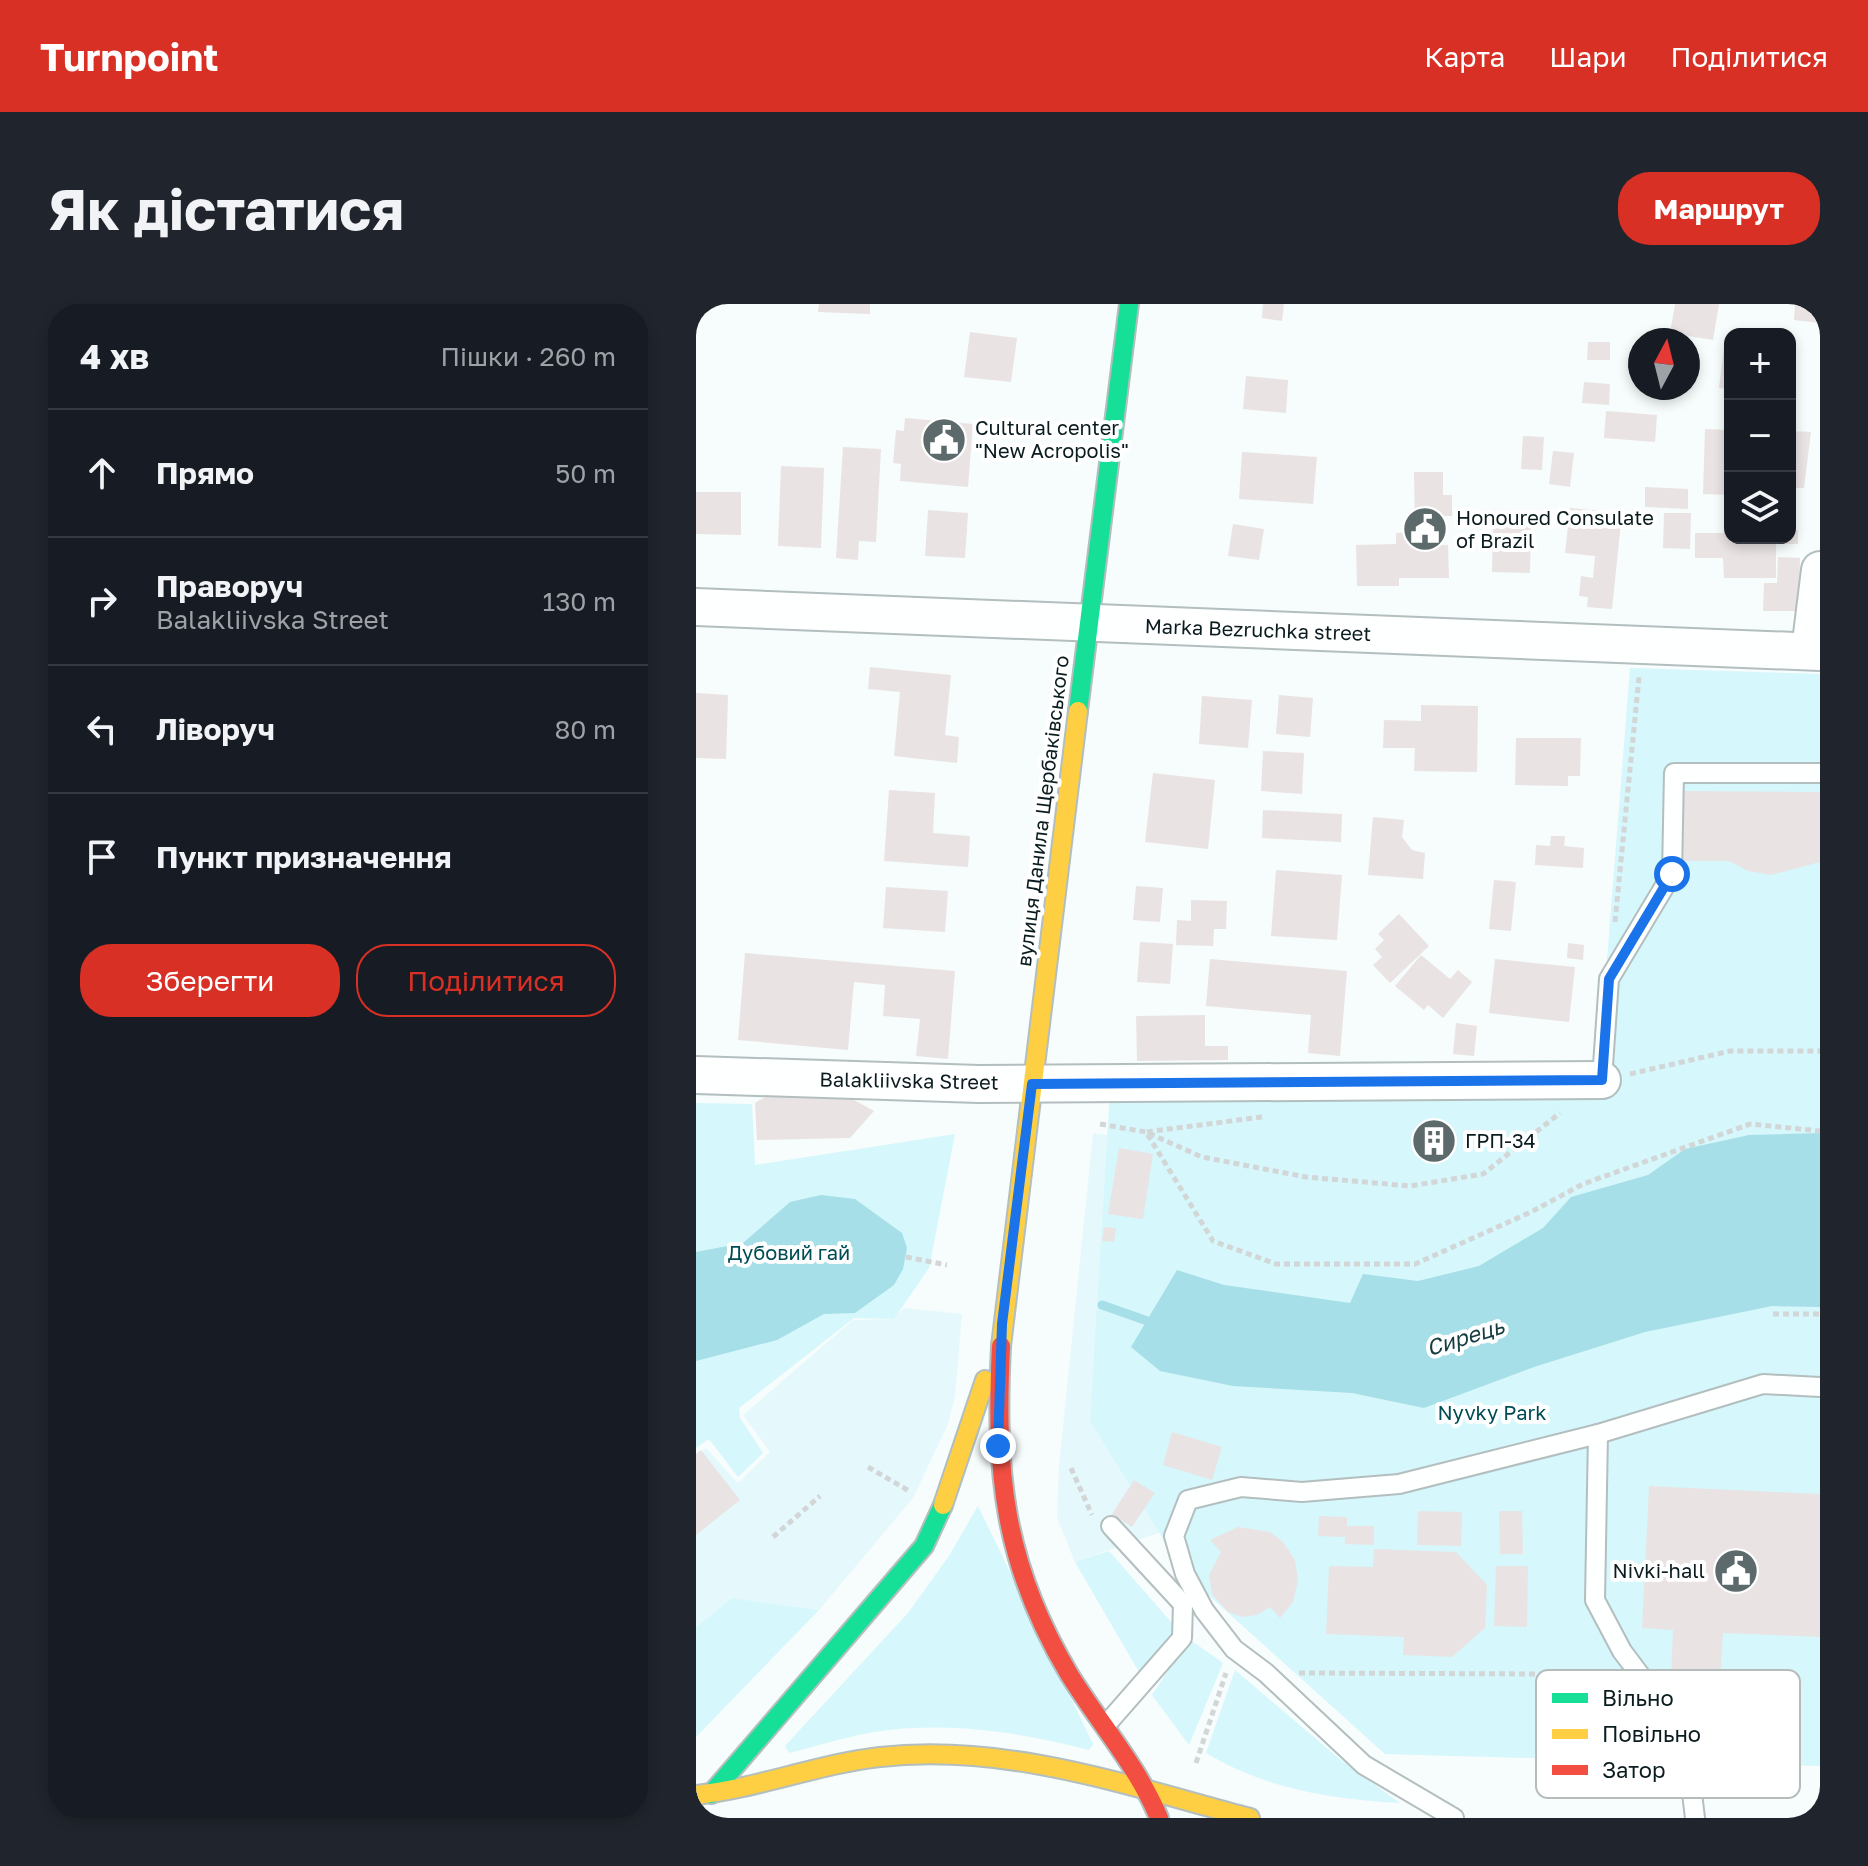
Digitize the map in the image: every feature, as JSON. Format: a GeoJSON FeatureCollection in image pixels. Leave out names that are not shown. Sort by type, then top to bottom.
{"type":"FeatureCollection","features":[{"type":"Feature","properties":{"kind":"main road","name":"вулиця Данила Щербаківського"},"geometry":{"type":"LineString","coordinates":[[1129,304],[1002,1324],[998,1446],[1002,1495],[1011,1540],[1069,1673],[1150,1791],[1159,1818]]}},
{"type":"Feature","properties":{"kind":"main road","name":"вулиця Данила Щербаківського"},"geometry":{"type":"LineString","coordinates":[[703,1794],[924,1546],[953,1483],[1002,1324]]}},
{"type":"Feature","properties":{"kind":"main road"},"geometry":{"type":"LineString","coordinates":[[703,1794],[879,1757],[933,1753],[1020,1758],[1075,1769],[1250,1818]]}},
{"type":"Feature","properties":{"kind":"street"},"geometry":{"type":"LineString","coordinates":[[1815,651],[1820,570]]}},
{"type":"Feature","properties":{"kind":"street","name":"Marka Bezruchka street"},"geometry":{"type":"LineString","coordinates":[[696,607],[1815,651]]}},
{"type":"Feature","properties":{"kind":"street","name":"Balakliivska Street"},"geometry":{"type":"LineString","coordinates":[[696,1075],[1032,1084],[1602,1080]]}},
{"type":"Feature","properties":{"kind":"lane"},"geometry":{"type":"LineString","coordinates":[[1602,1080],[1609,979],[1672,874],[1674,773],[1820,773]]}},
{"type":"Feature","properties":{"kind":"lane"},"geometry":{"type":"LineString","coordinates":[[1454,1818],[1364,1765],[1266,1673],[1234,1649],[1204,1610],[1185,1574],[1174,1536],[1188,1500],[1241,1487],[1302,1492],[1399,1484],[1598,1434],[1763,1384],[1820,1387]]}},
{"type":"Feature","properties":{"kind":"lane"},"geometry":{"type":"LineString","coordinates":[[1598,1434],[1595,1600],[1622,1651],[1636,1670]]}},
{"type":"Feature","properties":{"kind":"lane"},"geometry":{"type":"LineString","coordinates":[[1105,1726],[1182,1638],[1183,1604],[1111,1526]]}},
{"type":"Feature","properties":{"kind":"lane"},"geometry":{"type":"LineString","coordinates":[[1693,1798],[1695,1818]]}},
{"type":"Feature","properties":{"kind":"path"},"geometry":{"type":"LineString","coordinates":[[1609,979],[1639,677]]}},
{"type":"Feature","properties":{"kind":"path"},"geometry":{"type":"LineString","coordinates":[[1100,1124],[1146,1132],[1217,1160],[1306,1177],[1410,1186],[1483,1174],[1602,1080],[1730,1051],[1820,1051]]}},
{"type":"Feature","properties":{"kind":"path"},"geometry":{"type":"LineString","coordinates":[[1146,1132],[1213,1241],[1276,1264],[1415,1264],[1531,1212],[1583,1184],[1750,1124],[1820,1131]]}},
{"type":"Feature","properties":{"kind":"path"},"geometry":{"type":"LineString","coordinates":[[906,1257],[947,1265]]}},
{"type":"Feature","properties":{"kind":"path"},"geometry":{"type":"LineString","coordinates":[[1773,1314],[1820,1314]]}},
{"type":"Feature","properties":{"kind":"path"},"geometry":{"type":"LineString","coordinates":[[868,1467],[913,1493]]}},
{"type":"Feature","properties":{"kind":"path"},"geometry":{"type":"LineString","coordinates":[[1071,1468],[1092,1515]]}},
{"type":"Feature","properties":{"kind":"path"},"geometry":{"type":"LineString","coordinates":[[773,1537],[820,1496]]}},
{"type":"Feature","properties":{"kind":"path"},"geometry":{"type":"LineString","coordinates":[[1196,1763],[1234,1649]]}},
{"type":"Feature","properties":{"kind":"path"},"geometry":{"type":"LineString","coordinates":[[1266,1673],[1536,1674]]}},
{"type":"Feature","properties":{"kind":"shaded area"},"geometry":{"type":"Polygon","coordinates":[[[1093,1133],[1145,1140],[1167,1530],[1075,1562],[1057,1518],[1059,1466],[1093,1133]]]}},
{"type":"Feature","properties":{"kind":"shaded area"},"geometry":{"type":"Polygon","coordinates":[[[904,1308],[962,1314],[955,1396],[948,1424],[913,1498],[819,1610],[732,1598],[696,1627],[696,1455],[706,1448],[738,1483],[770,1452],[743,1415],[853,1320],[893,1319],[904,1308]]]}},
{"type":"Feature","properties":{"kind":"green space","name":"Nyvky Park"},"geometry":{"type":"Polygon","coordinates":[[[1630,668],[1820,674],[1820,1766],[1800,1765],[1800,1670],[1536,1670],[1536,1758],[1385,1754],[1185,1574],[1090,1421],[1110,1091],[1597,1087],[1630,668]]]}},
{"type":"Feature","properties":{"kind":"green space","name":"Дубовий гай"},"geometry":{"type":"Polygon","coordinates":[[[696,1103],[752,1104],[755,1165],[955,1134],[929,1268],[894,1319],[854,1318],[739,1408],[740,1418],[763,1453],[738,1477],[709,1439],[696,1448],[696,1103]]]}},
{"type":"Feature","properties":{"kind":"green space"},"geometry":{"type":"Polygon","coordinates":[[[978,1506],[1093,1744],[1089,1750],[1010,1733],[928,1728],[874,1732],[789,1753],[785,1746],[908,1613],[949,1556],[978,1506]]]}},
{"type":"Feature","properties":{"kind":"green space"},"geometry":{"type":"Polygon","coordinates":[[[1109,1551],[1178,1630],[1139,1672],[1075,1562],[1109,1551]]]}},
{"type":"Feature","properties":{"kind":"green space"},"geometry":{"type":"Polygon","coordinates":[[[732,1598],[819,1610],[696,1737],[696,1627],[732,1598]]]}},
{"type":"Feature","properties":{"kind":"green space"},"geometry":{"type":"Polygon","coordinates":[[[1189,1639],[1223,1663],[1189,1745],[1152,1695],[1189,1639]]]}},
{"type":"Feature","properties":{"kind":"green space"},"geometry":{"type":"Polygon","coordinates":[[[1235,1670],[1342,1761],[1400,1803],[1349,1799],[1275,1784],[1206,1753],[1235,1670]]]}},
{"type":"Feature","properties":{"kind":"water"},"geometry":{"type":"Polygon","coordinates":[[[1820,1133],[1820,1307],[1772,1306],[1645,1332],[1534,1367],[1424,1408],[1352,1393],[1233,1386],[1160,1371],[1131,1347],[1177,1270],[1224,1285],[1350,1303],[1363,1274],[1418,1281],[1479,1266],[1543,1228],[1571,1197],[1648,1175],[1685,1149],[1749,1135],[1820,1133]]]}},
{"type":"Feature","properties":{"kind":"water"},"geometry":{"type":"Polygon","coordinates":[[[821,1195],[855,1199],[902,1233],[907,1248],[903,1269],[894,1285],[855,1313],[824,1314],[777,1340],[696,1361],[696,1252],[743,1243],[790,1202],[821,1195]]]}},
{"type":"Feature","properties":{"kind":"building"},"geometry":{"type":"Polygon","coordinates":[[[819,304],[870,304],[870,314],[818,312],[819,304]]]}},
{"type":"Feature","properties":{"kind":"building"},"geometry":{"type":"Polygon","coordinates":[[[1263,304],[1284,304],[1282,321],[1262,318],[1263,304]]]}},
{"type":"Feature","properties":{"kind":"building"},"geometry":{"type":"Polygon","coordinates":[[[1675,304],[1719,304],[1713,340],[1700,338],[1700,328],[1671,328],[1675,304]]]}},
{"type":"Feature","properties":{"kind":"building"},"geometry":{"type":"Polygon","coordinates":[[[1795,304],[1820,304],[1820,323],[1794,320],[1795,304]]]}},
{"type":"Feature","properties":{"kind":"building"},"geometry":{"type":"Polygon","coordinates":[[[970,332],[1017,338],[1011,382],[964,377],[970,332]]]}},
{"type":"Feature","properties":{"kind":"building"},"geometry":{"type":"Polygon","coordinates":[[[1588,342],[1610,342],[1610,360],[1587,360],[1588,342]]]}},
{"type":"Feature","properties":{"kind":"building"},"geometry":{"type":"Polygon","coordinates":[[[1724,348],[1724,388],[1719,388],[1724,348]]]}},
{"type":"Feature","properties":{"kind":"building"},"geometry":{"type":"Polygon","coordinates":[[[1246,376],[1288,380],[1286,413],[1243,409],[1246,376]]]}},
{"type":"Feature","properties":{"kind":"building"},"geometry":{"type":"Polygon","coordinates":[[[1584,382],[1610,384],[1609,405],[1582,403],[1584,382]]]}},
{"type":"Feature","properties":{"kind":"building"},"geometry":{"type":"Polygon","coordinates":[[[1606,411],[1657,415],[1655,442],[1604,438],[1606,411]]]}},
{"type":"Feature","properties":{"kind":"building"},"geometry":{"type":"Polygon","coordinates":[[[905,418],[973,424],[968,487],[900,481],[901,464],[893,463],[896,430],[904,431],[905,418]]]}},
{"type":"Feature","properties":{"kind":"building"},"geometry":{"type":"Polygon","coordinates":[[[1705,429],[1724,430],[1724,495],[1703,494],[1705,429]]]}},
{"type":"Feature","properties":{"kind":"building"},"geometry":{"type":"Polygon","coordinates":[[[1796,431],[1811,432],[1804,488],[1796,488],[1796,431]]]}},
{"type":"Feature","properties":{"kind":"building"},"geometry":{"type":"Polygon","coordinates":[[[1523,436],[1544,437],[1542,470],[1521,469],[1523,436]]]}},
{"type":"Feature","properties":{"kind":"building"},"geometry":{"type":"Polygon","coordinates":[[[843,447],[881,449],[876,542],[859,541],[858,560],[836,558],[843,447]]]}},
{"type":"Feature","properties":{"kind":"building"},"geometry":{"type":"Polygon","coordinates":[[[1553,451],[1574,453],[1570,487],[1549,484],[1553,451]]]}},
{"type":"Feature","properties":{"kind":"building"},"geometry":{"type":"Polygon","coordinates":[[[1242,452],[1317,457],[1313,504],[1239,499],[1242,452]]]}},
{"type":"Feature","properties":{"kind":"building"},"geometry":{"type":"Polygon","coordinates":[[[781,466],[824,468],[821,548],[778,546],[781,466]]]}},
{"type":"Feature","properties":{"kind":"building","name":"Honoured Consulate of Brazil"},"geometry":{"type":"Polygon","coordinates":[[[1414,472],[1443,472],[1443,495],[1452,495],[1452,516],[1444,516],[1445,529],[1427,529],[1427,545],[1448,545],[1449,578],[1399,578],[1399,586],[1357,586],[1356,545],[1396,544],[1396,533],[1415,532],[1414,472]]]}},
{"type":"Feature","properties":{"kind":"building"},"geometry":{"type":"Polygon","coordinates":[[[1645,487],[1688,489],[1688,509],[1645,507],[1645,487]]]}},
{"type":"Feature","properties":{"kind":"building"},"geometry":{"type":"Polygon","coordinates":[[[696,492],[741,492],[741,535],[696,534],[696,492]]]}},
{"type":"Feature","properties":{"kind":"building"},"geometry":{"type":"Polygon","coordinates":[[[1570,508],[1622,513],[1612,609],[1587,607],[1588,597],[1579,596],[1581,576],[1593,578],[1595,556],[1565,553],[1570,508]]]}},
{"type":"Feature","properties":{"kind":"building"},"geometry":{"type":"Polygon","coordinates":[[[928,510],[968,513],[965,558],[925,556],[928,510]]]}},
{"type":"Feature","properties":{"kind":"building"},"geometry":{"type":"Polygon","coordinates":[[[1664,513],[1691,513],[1690,549],[1663,548],[1664,513]]]}},
{"type":"Feature","properties":{"kind":"building"},"geometry":{"type":"Polygon","coordinates":[[[1493,519],[1531,520],[1530,573],[1492,572],[1493,519]]]}},
{"type":"Feature","properties":{"kind":"building"},"geometry":{"type":"Polygon","coordinates":[[[1233,524],[1264,529],[1259,560],[1228,556],[1233,524]]]}},
{"type":"Feature","properties":{"kind":"building"},"geometry":{"type":"Polygon","coordinates":[[[1695,533],[1724,533],[1724,544],[1776,544],[1776,578],[1724,578],[1723,558],[1695,558],[1695,533]]]}},
{"type":"Feature","properties":{"kind":"building"},"geometry":{"type":"Polygon","coordinates":[[[1778,557],[1800,558],[1799,611],[1763,611],[1764,583],[1777,583],[1778,557]]]}},
{"type":"Feature","properties":{"kind":"building"},"geometry":{"type":"Polygon","coordinates":[[[870,667],[951,675],[945,735],[959,737],[957,763],[894,756],[900,692],[868,689],[870,667]]]}},
{"type":"Feature","properties":{"kind":"building"},"geometry":{"type":"Polygon","coordinates":[[[696,693],[728,695],[726,759],[696,758],[696,693]]]}},
{"type":"Feature","properties":{"kind":"building"},"geometry":{"type":"Polygon","coordinates":[[[1279,695],[1313,698],[1310,737],[1276,734],[1279,695]]]}},
{"type":"Feature","properties":{"kind":"building"},"geometry":{"type":"Polygon","coordinates":[[[1202,696],[1252,700],[1248,748],[1199,744],[1202,696]]]}},
{"type":"Feature","properties":{"kind":"building"},"geometry":{"type":"Polygon","coordinates":[[[1421,705],[1478,706],[1477,772],[1414,771],[1415,748],[1383,748],[1384,720],[1421,721],[1421,705]]]}},
{"type":"Feature","properties":{"kind":"building"},"geometry":{"type":"Polygon","coordinates":[[[1516,738],[1581,738],[1580,776],[1568,776],[1568,786],[1515,785],[1516,738]]]}},
{"type":"Feature","properties":{"kind":"building"},"geometry":{"type":"Polygon","coordinates":[[[1263,751],[1304,753],[1302,794],[1261,791],[1263,751]]]}},
{"type":"Feature","properties":{"kind":"building"},"geometry":{"type":"Polygon","coordinates":[[[1153,773],[1215,780],[1208,849],[1145,842],[1153,773]]]}},
{"type":"Feature","properties":{"kind":"building"},"geometry":{"type":"Polygon","coordinates":[[[889,790],[935,793],[933,833],[970,836],[968,867],[884,861],[889,790]]]}},
{"type":"Feature","properties":{"kind":"building"},"geometry":{"type":"Polygon","coordinates":[[[1684,791],[1820,792],[1820,862],[1771,875],[1748,871],[1729,861],[1683,861],[1684,791]]]}},
{"type":"Feature","properties":{"kind":"building"},"geometry":{"type":"Polygon","coordinates":[[[1263,810],[1342,814],[1341,842],[1262,838],[1263,810]]]}},
{"type":"Feature","properties":{"kind":"building"},"geometry":{"type":"Polygon","coordinates":[[[1373,817],[1404,820],[1402,837],[1412,850],[1425,853],[1423,879],[1368,875],[1373,817]]]}},
{"type":"Feature","properties":{"kind":"building"},"geometry":{"type":"Polygon","coordinates":[[[1551,836],[1565,836],[1564,846],[1584,848],[1583,868],[1535,865],[1536,845],[1550,846],[1551,836]]]}},
{"type":"Feature","properties":{"kind":"building"},"geometry":{"type":"Polygon","coordinates":[[[1276,870],[1342,875],[1337,940],[1271,936],[1276,870]]]}},
{"type":"Feature","properties":{"kind":"building"},"geometry":{"type":"Polygon","coordinates":[[[1494,880],[1516,882],[1511,931],[1489,929],[1494,880]]]}},
{"type":"Feature","properties":{"kind":"building"},"geometry":{"type":"Polygon","coordinates":[[[1136,886],[1163,888],[1160,922],[1133,920],[1136,886]]]}},
{"type":"Feature","properties":{"kind":"building"},"geometry":{"type":"Polygon","coordinates":[[[886,887],[948,891],[945,932],[883,928],[886,887]]]}},
{"type":"Feature","properties":{"kind":"building"},"geometry":{"type":"Polygon","coordinates":[[[1191,900],[1227,901],[1226,929],[1214,929],[1213,946],[1176,945],[1177,920],[1191,921],[1191,900]]]}},
{"type":"Feature","properties":{"kind":"building"},"geometry":{"type":"Polygon","coordinates":[[[1399,914],[1429,946],[1390,983],[1373,965],[1382,957],[1375,949],[1384,940],[1378,934],[1399,914]]]}},
{"type":"Feature","properties":{"kind":"building"},"geometry":{"type":"Polygon","coordinates":[[[1140,942],[1173,944],[1170,984],[1137,982],[1140,942]]]}},
{"type":"Feature","properties":{"kind":"building"},"geometry":{"type":"Polygon","coordinates":[[[1568,943],[1584,945],[1583,960],[1567,958],[1568,943]]]}},
{"type":"Feature","properties":{"kind":"building"},"geometry":{"type":"Polygon","coordinates":[[[745,953],[955,971],[948,1059],[916,1056],[920,1019],[883,1016],[885,985],[854,982],[848,1050],[738,1040],[745,953]]]}},
{"type":"Feature","properties":{"kind":"building"},"geometry":{"type":"Polygon","coordinates":[[[1421,955],[1450,979],[1458,970],[1472,982],[1443,1018],[1428,1005],[1424,1010],[1395,986],[1421,955]]]}},
{"type":"Feature","properties":{"kind":"building"},"geometry":{"type":"Polygon","coordinates":[[[1210,959],[1347,971],[1340,1056],[1308,1053],[1311,1015],[1206,1006],[1210,959]]]}},
{"type":"Feature","properties":{"kind":"building"},"geometry":{"type":"Polygon","coordinates":[[[1495,959],[1575,967],[1569,1022],[1489,1013],[1495,959]]]}},
{"type":"Feature","properties":{"kind":"building"},"geometry":{"type":"Polygon","coordinates":[[[1205,1015],[1205,1046],[1228,1046],[1228,1060],[1137,1061],[1136,1016],[1205,1015]]]}},
{"type":"Feature","properties":{"kind":"building"},"geometry":{"type":"Polygon","coordinates":[[[1456,1023],[1477,1026],[1474,1056],[1453,1054],[1456,1023]]]}},
{"type":"Feature","properties":{"kind":"building"},"geometry":{"type":"Polygon","coordinates":[[[770,1094],[845,1095],[874,1111],[850,1138],[757,1140],[755,1103],[770,1094]]]}},
{"type":"Feature","properties":{"kind":"building","name":"ГРП-34"},"geometry":{"type":"Polygon","coordinates":[[[1423,1129],[1446,1129],[1446,1153],[1423,1153],[1423,1129]]]}},
{"type":"Feature","properties":{"kind":"building"},"geometry":{"type":"Polygon","coordinates":[[[1119,1148],[1153,1154],[1143,1219],[1108,1214],[1119,1148]]]}},
{"type":"Feature","properties":{"kind":"building"},"geometry":{"type":"Polygon","coordinates":[[[1104,1227],[1116,1228],[1114,1242],[1102,1241],[1104,1227]]]}},
{"type":"Feature","properties":{"kind":"building"},"geometry":{"type":"Polygon","coordinates":[[[1172,1432],[1222,1447],[1212,1480],[1163,1465],[1172,1432]]]}},
{"type":"Feature","properties":{"kind":"building"},"geometry":{"type":"Polygon","coordinates":[[[701,1450],[740,1500],[696,1535],[696,1454],[701,1450]]]}},
{"type":"Feature","properties":{"kind":"building"},"geometry":{"type":"Polygon","coordinates":[[[1134,1480],[1155,1493],[1132,1527],[1112,1514],[1134,1480]]]}},
{"type":"Feature","properties":{"kind":"building","name":"Nivki-hall"},"geometry":{"type":"Polygon","coordinates":[[[1649,1486],[1820,1494],[1820,1637],[1723,1633],[1721,1670],[1671,1670],[1673,1630],[1642,1628],[1649,1486]]]}},
{"type":"Feature","properties":{"kind":"building"},"geometry":{"type":"Polygon","coordinates":[[[1418,1511],[1462,1512],[1461,1546],[1417,1545],[1418,1511]]]}},
{"type":"Feature","properties":{"kind":"building"},"geometry":{"type":"Polygon","coordinates":[[[1499,1511],[1522,1511],[1523,1554],[1500,1554],[1499,1511]]]}},
{"type":"Feature","properties":{"kind":"building"},"geometry":{"type":"Polygon","coordinates":[[[1319,1516],[1347,1517],[1347,1526],[1374,1526],[1374,1545],[1345,1544],[1345,1537],[1318,1536],[1319,1516]]]}},
{"type":"Feature","properties":{"kind":"building"},"geometry":{"type":"Polygon","coordinates":[[[1238,1527],[1270,1532],[1283,1542],[1295,1560],[1298,1581],[1293,1602],[1280,1618],[1270,1607],[1257,1615],[1242,1617],[1228,1612],[1212,1594],[1209,1575],[1221,1552],[1210,1540],[1238,1527]]]}},
{"type":"Feature","properties":{"kind":"building"},"geometry":{"type":"Polygon","coordinates":[[[1374,1549],[1456,1552],[1487,1585],[1485,1628],[1452,1657],[1403,1655],[1404,1637],[1326,1634],[1329,1566],[1373,1567],[1374,1549]]]}},
{"type":"Feature","properties":{"kind":"building"},"geometry":{"type":"Polygon","coordinates":[[[1496,1566],[1528,1566],[1527,1627],[1494,1626],[1496,1566]]]}},
{"type":"Feature","properties":{"kind":"waterway","name":"Сирець"},"geometry":{"type":"LineString","coordinates":[[1102,1305],[1156,1324]]}},
{"type":"Feature","properties":{"kind":"traffic: fast"},"geometry":{"type":"LineString","coordinates":[[1078,711],[1129,304]]}},
{"type":"Feature","properties":{"kind":"traffic: fast"},"geometry":{"type":"LineString","coordinates":[[711,1794],[924,1546],[943,1505]]}},
{"type":"Feature","properties":{"kind":"traffic: slow"},"geometry":{"type":"LineString","coordinates":[[1001,1346],[1078,711]]}},
{"type":"Feature","properties":{"kind":"traffic: slow"},"geometry":{"type":"LineString","coordinates":[[943,1505],[985,1380]]}},
{"type":"Feature","properties":{"kind":"traffic: slow"},"geometry":{"type":"LineString","coordinates":[[696,1795],[857,1760],[927,1754],[974,1756],[1067,1770],[1250,1818]]}},
{"type":"Feature","properties":{"kind":"traffic: jam"},"geometry":{"type":"LineString","coordinates":[[1001,1346],[1002,1476],[1017,1555],[1030,1594],[1069,1674],[1129,1762],[1159,1818]]}},
{"type":"Feature","properties":{"kind":"place","name":"Cultural center \"New Acropolis\""},"geometry":{"type":"Point","coordinates":[944,440]}},
{"type":"Feature","properties":{"kind":"place","name":"Honoured Consulate of Brazil"},"geometry":{"type":"Point","coordinates":[1425,529]}},
{"type":"Feature","properties":{"kind":"place","name":"ГРП-34"},"geometry":{"type":"Point","coordinates":[1434,1141]}},
{"type":"Feature","properties":{"kind":"place","name":"Nivki-hall"},"geometry":{"type":"Point","coordinates":[1736,1571]}},
{"type":"Feature","properties":{"kind":"route"},"geometry":{"type":"LineString","coordinates":[[998,1446],[1002,1324],[1032,1084],[1602,1080],[1609,979],[1672,874]]}}]}
